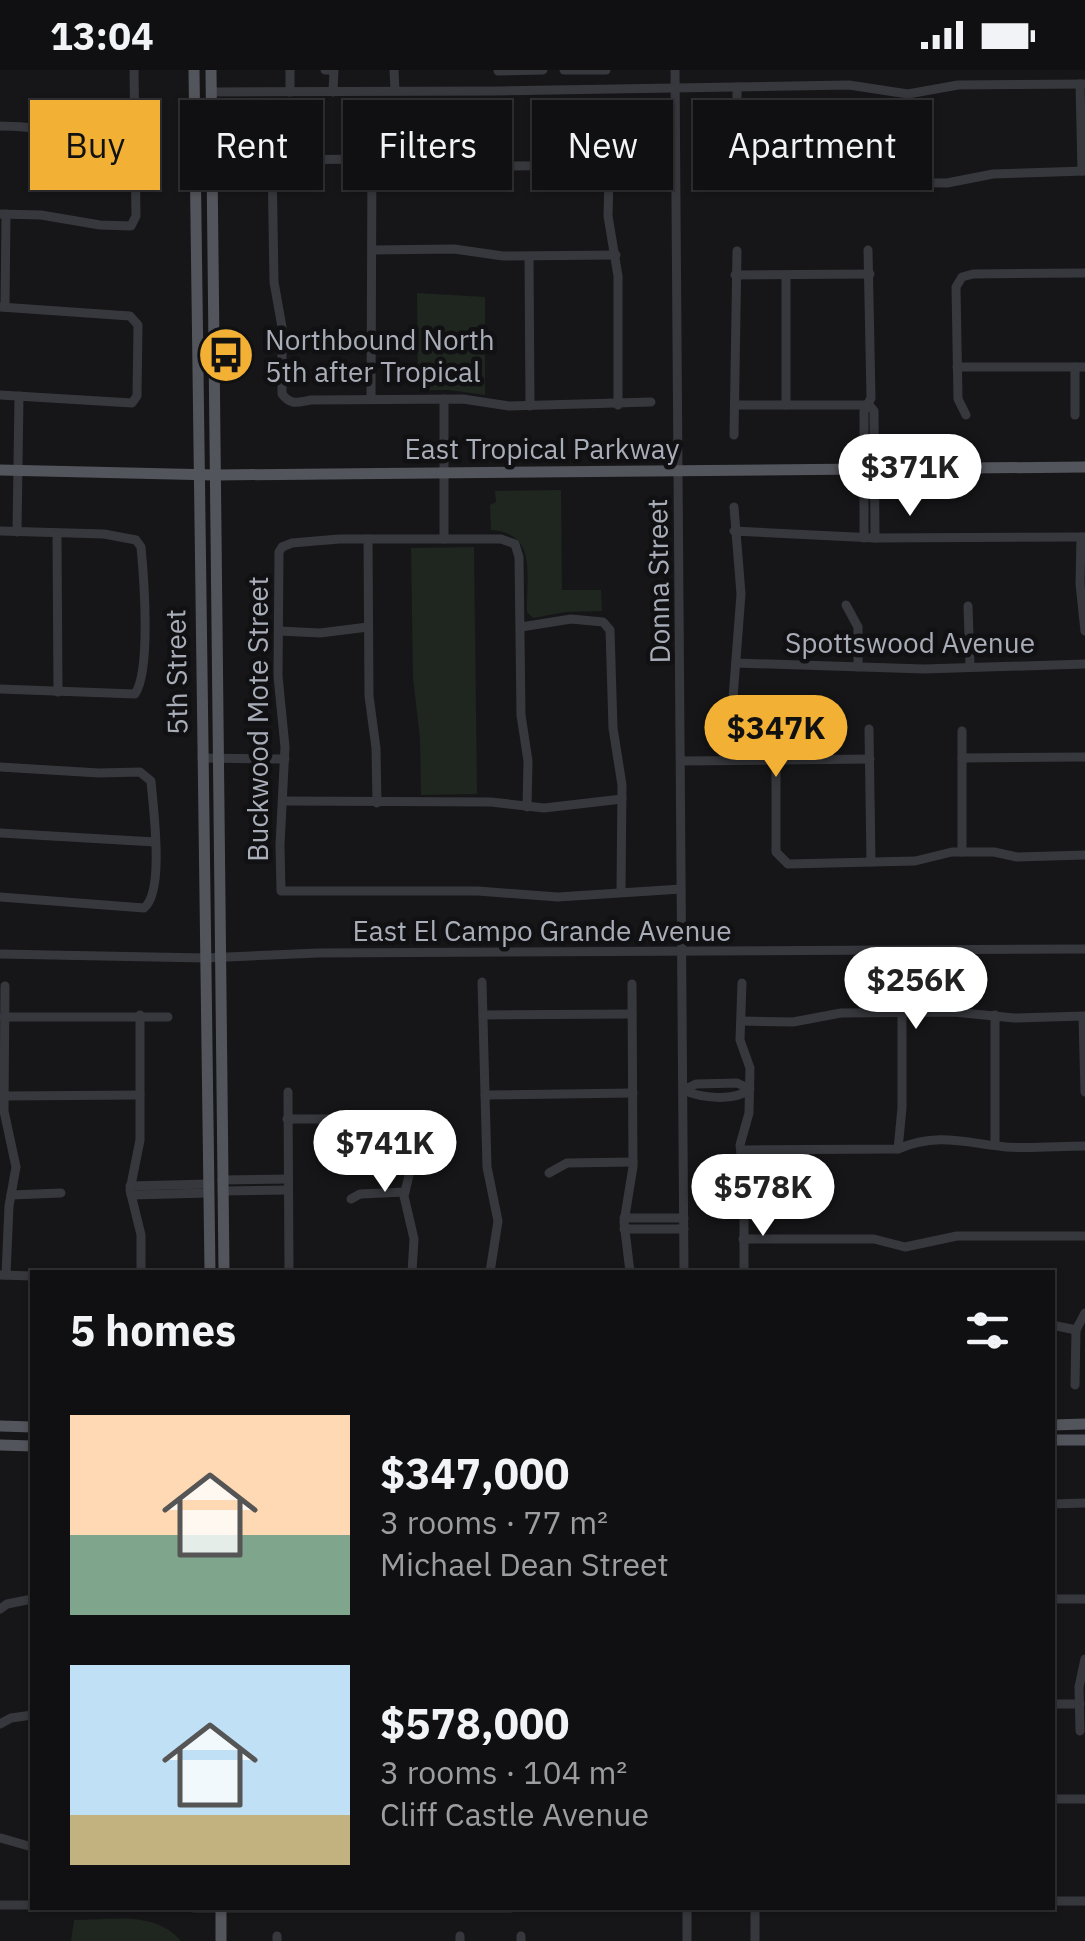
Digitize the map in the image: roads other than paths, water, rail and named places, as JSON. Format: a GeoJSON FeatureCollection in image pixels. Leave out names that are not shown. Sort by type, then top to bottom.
{"type":"FeatureCollection","features":[{"type":"Feature","properties":{"kind":"main road","name":"5th Street"},"geometry":{"type":"LineString","coordinates":[[194,70],[194,100]]}},
{"type":"Feature","properties":{"kind":"main road","name":"5th Street"},"geometry":{"type":"LineString","coordinates":[[211,70],[211,100]]}},
{"type":"Feature","properties":{"kind":"main road","name":"5th Street"},"geometry":{"type":"LineString","coordinates":[[194,190],[210,1270]]}},
{"type":"Feature","properties":{"kind":"main road","name":"5th Street"},"geometry":{"type":"LineString","coordinates":[[211,190],[224,1270]]}},
{"type":"Feature","properties":{"kind":"main road","name":"East Tropical Parkway"},"geometry":{"type":"LineString","coordinates":[[0,470],[216,475],[1085,467]]}},
{"type":"Feature","properties":{"kind":"main road"},"geometry":{"type":"LineString","coordinates":[[208,1141],[222,1185]]}},
{"type":"Feature","properties":{"kind":"main road"},"geometry":{"type":"LineString","coordinates":[[208,1189],[223,1238]]}},
{"type":"Feature","properties":{"kind":"main road"},"geometry":{"type":"LineString","coordinates":[[1055,1424],[1085,1424]]}},
{"type":"Feature","properties":{"kind":"main road"},"geometry":{"type":"LineString","coordinates":[[0,1426],[30,1427]]}},
{"type":"Feature","properties":{"kind":"main road"},"geometry":{"type":"LineString","coordinates":[[1055,1440],[1085,1440]]}},
{"type":"Feature","properties":{"kind":"main road"},"geometry":{"type":"LineString","coordinates":[[0,1445],[30,1446]]}},
{"type":"Feature","properties":{"kind":"main road"},"geometry":{"type":"LineString","coordinates":[[221,1910],[221,1941]]}},
{"type":"Feature","properties":{"kind":"street"},"geometry":{"type":"LineString","coordinates":[[134,70],[134,100]]}},
{"type":"Feature","properties":{"kind":"street"},"geometry":{"type":"LineString","coordinates":[[290,70],[290,92]]}},
{"type":"Feature","properties":{"kind":"street"},"geometry":{"type":"LineString","coordinates":[[325,70],[334,70],[334,92]]}},
{"type":"Feature","properties":{"kind":"street"},"geometry":{"type":"LineString","coordinates":[[394,70],[394,91]]}},
{"type":"Feature","properties":{"kind":"street"},"geometry":{"type":"LineString","coordinates":[[498,91],[498,70],[543,70]]}},
{"type":"Feature","properties":{"kind":"street"},"geometry":{"type":"LineString","coordinates":[[564,70],[606,70],[606,90]]}},
{"type":"Feature","properties":{"kind":"street","name":"Donna Street"},"geometry":{"type":"LineString","coordinates":[[675,70],[684,1270]]}},
{"type":"Feature","properties":{"kind":"street"},"geometry":{"type":"LineString","coordinates":[[211,92],[850,85],[908,94],[958,85],[1082,84],[1083,171],[993,174],[932,183]]}},
{"type":"Feature","properties":{"kind":"street"},"geometry":{"type":"LineString","coordinates":[[737,87],[737,100]]}},
{"type":"Feature","properties":{"kind":"street"},"geometry":{"type":"LineString","coordinates":[[0,126],[30,127]]}},
{"type":"Feature","properties":{"kind":"street"},"geometry":{"type":"LineString","coordinates":[[512,166],[594,164],[604,168],[610,177],[608,216],[616,255],[618,405]]}},
{"type":"Feature","properties":{"kind":"street"},"geometry":{"type":"LineString","coordinates":[[0,396],[128,404],[135,400],[138,326],[134,319],[2,307],[3,214],[41,214],[131,226],[136,216],[136,190]]}},
{"type":"Feature","properties":{"kind":"street"},"geometry":{"type":"LineString","coordinates":[[272,190],[274,282],[282,326],[282,394],[292,403],[371,399],[444,399],[530,406],[650,402]]}},
{"type":"Feature","properties":{"kind":"street"},"geometry":{"type":"LineString","coordinates":[[371,399],[372,190]]}},
{"type":"Feature","properties":{"kind":"street"},"geometry":{"type":"LineString","coordinates":[[373,250],[616,255]]}},
{"type":"Feature","properties":{"kind":"street"},"geometry":{"type":"LineString","coordinates":[[868,250],[869,404],[874,412],[869,470],[870,538]]}},
{"type":"Feature","properties":{"kind":"street"},"geometry":{"type":"LineString","coordinates":[[734,436],[737,251]]}},
{"type":"Feature","properties":{"kind":"street"},"geometry":{"type":"LineString","coordinates":[[529,256],[530,406]]}},
{"type":"Feature","properties":{"kind":"street"},"geometry":{"type":"LineString","coordinates":[[966,416],[958,399],[958,282],[962,276],[1085,273]]}},
{"type":"Feature","properties":{"kind":"street"},"geometry":{"type":"LineString","coordinates":[[735,276],[870,274]]}},
{"type":"Feature","properties":{"kind":"street"},"geometry":{"type":"LineString","coordinates":[[786,276],[786,405]]}},
{"type":"Feature","properties":{"kind":"street"},"geometry":{"type":"LineString","coordinates":[[958,367],[1080,367],[1075,416]]}},
{"type":"Feature","properties":{"kind":"street"},"geometry":{"type":"LineString","coordinates":[[16,532],[19,396]]}},
{"type":"Feature","properties":{"kind":"street"},"geometry":{"type":"LineString","coordinates":[[444,399],[444,539]]}},
{"type":"Feature","properties":{"kind":"street"},"geometry":{"type":"LineString","coordinates":[[734,405],[869,404]]}},
{"type":"Feature","properties":{"kind":"street"},"geometry":{"type":"LineString","coordinates":[[733,698],[741,594],[734,507]]}},
{"type":"Feature","properties":{"kind":"street"},"geometry":{"type":"LineString","coordinates":[[0,532],[104,534],[136,540],[142,547],[145,606],[139,690],[130,695],[0,689]]}},
{"type":"Feature","properties":{"kind":"street"},"geometry":{"type":"LineString","coordinates":[[734,532],[870,538],[1083,537],[1080,596],[1085,631]]}},
{"type":"Feature","properties":{"kind":"street"},"geometry":{"type":"LineString","coordinates":[[57,533],[58,692]]}},
{"type":"Feature","properties":{"kind":"street"},"geometry":{"type":"LineString","coordinates":[[377,802],[368,627],[368,539],[502,539],[515,544],[520,557],[520,714],[528,760],[527,807]]}},
{"type":"Feature","properties":{"kind":"street","name":"Buckwood Mote Street"},"geometry":{"type":"LineString","coordinates":[[368,539],[292,543],[279,552],[278,676],[286,759],[281,891],[478,891],[558,897],[621,891]]}},
{"type":"Feature","properties":{"kind":"street"},"geometry":{"type":"LineString","coordinates":[[846,605],[858,627],[858,667]]}},
{"type":"Feature","properties":{"kind":"street"},"geometry":{"type":"LineString","coordinates":[[968,606],[970,666]]}},
{"type":"Feature","properties":{"kind":"street"},"geometry":{"type":"LineString","coordinates":[[520,627],[571,619],[596,620],[607,626],[611,636],[612,714],[622,799],[621,891],[681,889]]}},
{"type":"Feature","properties":{"kind":"street"},"geometry":{"type":"LineString","coordinates":[[279,631],[320,634],[368,627]]}},
{"type":"Feature","properties":{"kind":"street","name":"Spottswood Avenue"},"geometry":{"type":"LineString","coordinates":[[736,664],[1085,664]]}},
{"type":"Feature","properties":{"kind":"street"},"geometry":{"type":"LineString","coordinates":[[869,729],[871,862]]}},
{"type":"Feature","properties":{"kind":"street"},"geometry":{"type":"LineString","coordinates":[[962,731],[962,852]]}},
{"type":"Feature","properties":{"kind":"street"},"geometry":{"type":"LineString","coordinates":[[962,758],[1085,757]]}},
{"type":"Feature","properties":{"kind":"street"},"geometry":{"type":"LineString","coordinates":[[202,758],[286,759]]}},
{"type":"Feature","properties":{"kind":"street"},"geometry":{"type":"LineString","coordinates":[[682,762],[870,759]]}},
{"type":"Feature","properties":{"kind":"street"},"geometry":{"type":"LineString","coordinates":[[776,760],[776,852],[788,864],[915,861],[962,852],[1017,857],[1085,856]]}},
{"type":"Feature","properties":{"kind":"street"},"geometry":{"type":"LineString","coordinates":[[0,767],[140,772],[150,781],[155,842],[153,898],[148,906],[0,898]]}},
{"type":"Feature","properties":{"kind":"street"},"geometry":{"type":"LineString","coordinates":[[283,801],[491,802],[527,807],[622,799]]}},
{"type":"Feature","properties":{"kind":"street"},"geometry":{"type":"LineString","coordinates":[[0,834],[155,842]]}},
{"type":"Feature","properties":{"kind":"street","name":"East El Campo Grande Avenue"},"geometry":{"type":"LineString","coordinates":[[0,954],[205,958],[1085,949]]}},
{"type":"Feature","properties":{"kind":"street"},"geometry":{"type":"LineString","coordinates":[[482,982],[487,1176],[498,1222],[490,1270]]}},
{"type":"Feature","properties":{"kind":"street"},"geometry":{"type":"LineString","coordinates":[[742,983],[740,1040],[750,1068],[741,1150],[744,1182]]}},
{"type":"Feature","properties":{"kind":"street"},"geometry":{"type":"LineString","coordinates":[[630,1270],[624,1224],[633,1162],[632,984]]}},
{"type":"Feature","properties":{"kind":"street"},"geometry":{"type":"LineString","coordinates":[[5,986],[4,1111],[16,1167],[3,1275],[30,1276]]}},
{"type":"Feature","properties":{"kind":"street"},"geometry":{"type":"LineString","coordinates":[[741,1021],[793,1022],[840,1013],[902,1012],[1084,1016],[1085,1092]]}},
{"type":"Feature","properties":{"kind":"street"},"geometry":{"type":"LineString","coordinates":[[898,1149],[902,1012]]}},
{"type":"Feature","properties":{"kind":"street"},"geometry":{"type":"LineString","coordinates":[[140,1014],[140,1140],[130,1190],[141,1235],[141,1270]]}},
{"type":"Feature","properties":{"kind":"street"},"geometry":{"type":"LineString","coordinates":[[483,1015],[632,1014]]}},
{"type":"Feature","properties":{"kind":"street"},"geometry":{"type":"LineString","coordinates":[[995,1016],[995,1144]]}},
{"type":"Feature","properties":{"kind":"street"},"geometry":{"type":"LineString","coordinates":[[3,1017],[168,1017]]}},
{"type":"Feature","properties":{"kind":"street"},"geometry":{"type":"LineString","coordinates":[[683,1090],[697,1096],[742,1096],[750,1089]]}},
{"type":"Feature","properties":{"kind":"street"},"geometry":{"type":"LineString","coordinates":[[288,1092],[289,1270]]}},
{"type":"Feature","properties":{"kind":"street"},"geometry":{"type":"LineString","coordinates":[[485,1094],[632,1094]]}},
{"type":"Feature","properties":{"kind":"street"},"geometry":{"type":"LineString","coordinates":[[4,1096],[140,1095]]}},
{"type":"Feature","properties":{"kind":"street"},"geometry":{"type":"LineString","coordinates":[[412,1270],[414,1238],[404,1192],[413,1159],[413,1118]]}},
{"type":"Feature","properties":{"kind":"street"},"geometry":{"type":"LineString","coordinates":[[287,1120],[435,1119]]}},
{"type":"Feature","properties":{"kind":"street"},"geometry":{"type":"LineString","coordinates":[[741,1150],[898,1149],[919,1140],[1085,1146]]}},
{"type":"Feature","properties":{"kind":"street"},"geometry":{"type":"LineString","coordinates":[[550,1173],[567,1163],[633,1162]]}},
{"type":"Feature","properties":{"kind":"street"},"geometry":{"type":"LineString","coordinates":[[222,1185],[288,1178]]}},
{"type":"Feature","properties":{"kind":"street"},"geometry":{"type":"LineString","coordinates":[[222,1185],[288,1190]]}},
{"type":"Feature","properties":{"kind":"street"},"geometry":{"type":"LineString","coordinates":[[130,1190],[208,1189]]}},
{"type":"Feature","properties":{"kind":"street"},"geometry":{"type":"LineString","coordinates":[[351,1199],[360,1194],[404,1192]]}},
{"type":"Feature","properties":{"kind":"street"},"geometry":{"type":"LineString","coordinates":[[11,1195],[62,1193]]}},
{"type":"Feature","properties":{"kind":"street"},"geometry":{"type":"LineString","coordinates":[[744,1207],[744,1270]]}},
{"type":"Feature","properties":{"kind":"street"},"geometry":{"type":"LineString","coordinates":[[624,1224],[684,1224]]}},
{"type":"Feature","properties":{"kind":"street"},"geometry":{"type":"LineString","coordinates":[[744,1239],[874,1238],[906,1246],[957,1236],[1085,1236]]}},
{"type":"Feature","properties":{"kind":"street"},"geometry":{"type":"LineString","coordinates":[[1075,1386],[1076,1330],[1085,1314]]}},
{"type":"Feature","properties":{"kind":"street"},"geometry":{"type":"LineString","coordinates":[[1055,1326],[1076,1330]]}},
{"type":"Feature","properties":{"kind":"street"},"geometry":{"type":"LineString","coordinates":[[1055,1504],[1085,1503]]}},
{"type":"Feature","properties":{"kind":"street"},"geometry":{"type":"LineString","coordinates":[[0,1610],[7,1604],[30,1599]]}},
{"type":"Feature","properties":{"kind":"street"},"geometry":{"type":"LineString","coordinates":[[1055,1600],[1085,1600]]}},
{"type":"Feature","properties":{"kind":"street"},"geometry":{"type":"LineString","coordinates":[[1080,1731],[1085,1659]]}},
{"type":"Feature","properties":{"kind":"street"},"geometry":{"type":"LineString","coordinates":[[1055,1704],[1080,1704]]}},
{"type":"Feature","properties":{"kind":"street"},"geometry":{"type":"LineString","coordinates":[[0,1724],[30,1715]]}},
{"type":"Feature","properties":{"kind":"street"},"geometry":{"type":"LineString","coordinates":[[1055,1799],[1085,1798]]}},
{"type":"Feature","properties":{"kind":"street"},"geometry":{"type":"LineString","coordinates":[[1,1838],[30,1846]]}},
{"type":"Feature","properties":{"kind":"street"},"geometry":{"type":"LineString","coordinates":[[1055,1901],[1085,1900]]}},
{"type":"Feature","properties":{"kind":"street"},"geometry":{"type":"LineString","coordinates":[[0,1904],[30,1905]]}},
{"type":"Feature","properties":{"kind":"street"},"geometry":{"type":"LineString","coordinates":[[687,1910],[687,1941]]}},
{"type":"Feature","properties":{"kind":"street"},"geometry":{"type":"LineString","coordinates":[[755,1910],[755,1941]]}},
{"type":"Feature","properties":{"kind":"place","name":"Northbound North 5th after Tropical"},"geometry":{"type":"Point","coordinates":[226,355]}}]}
